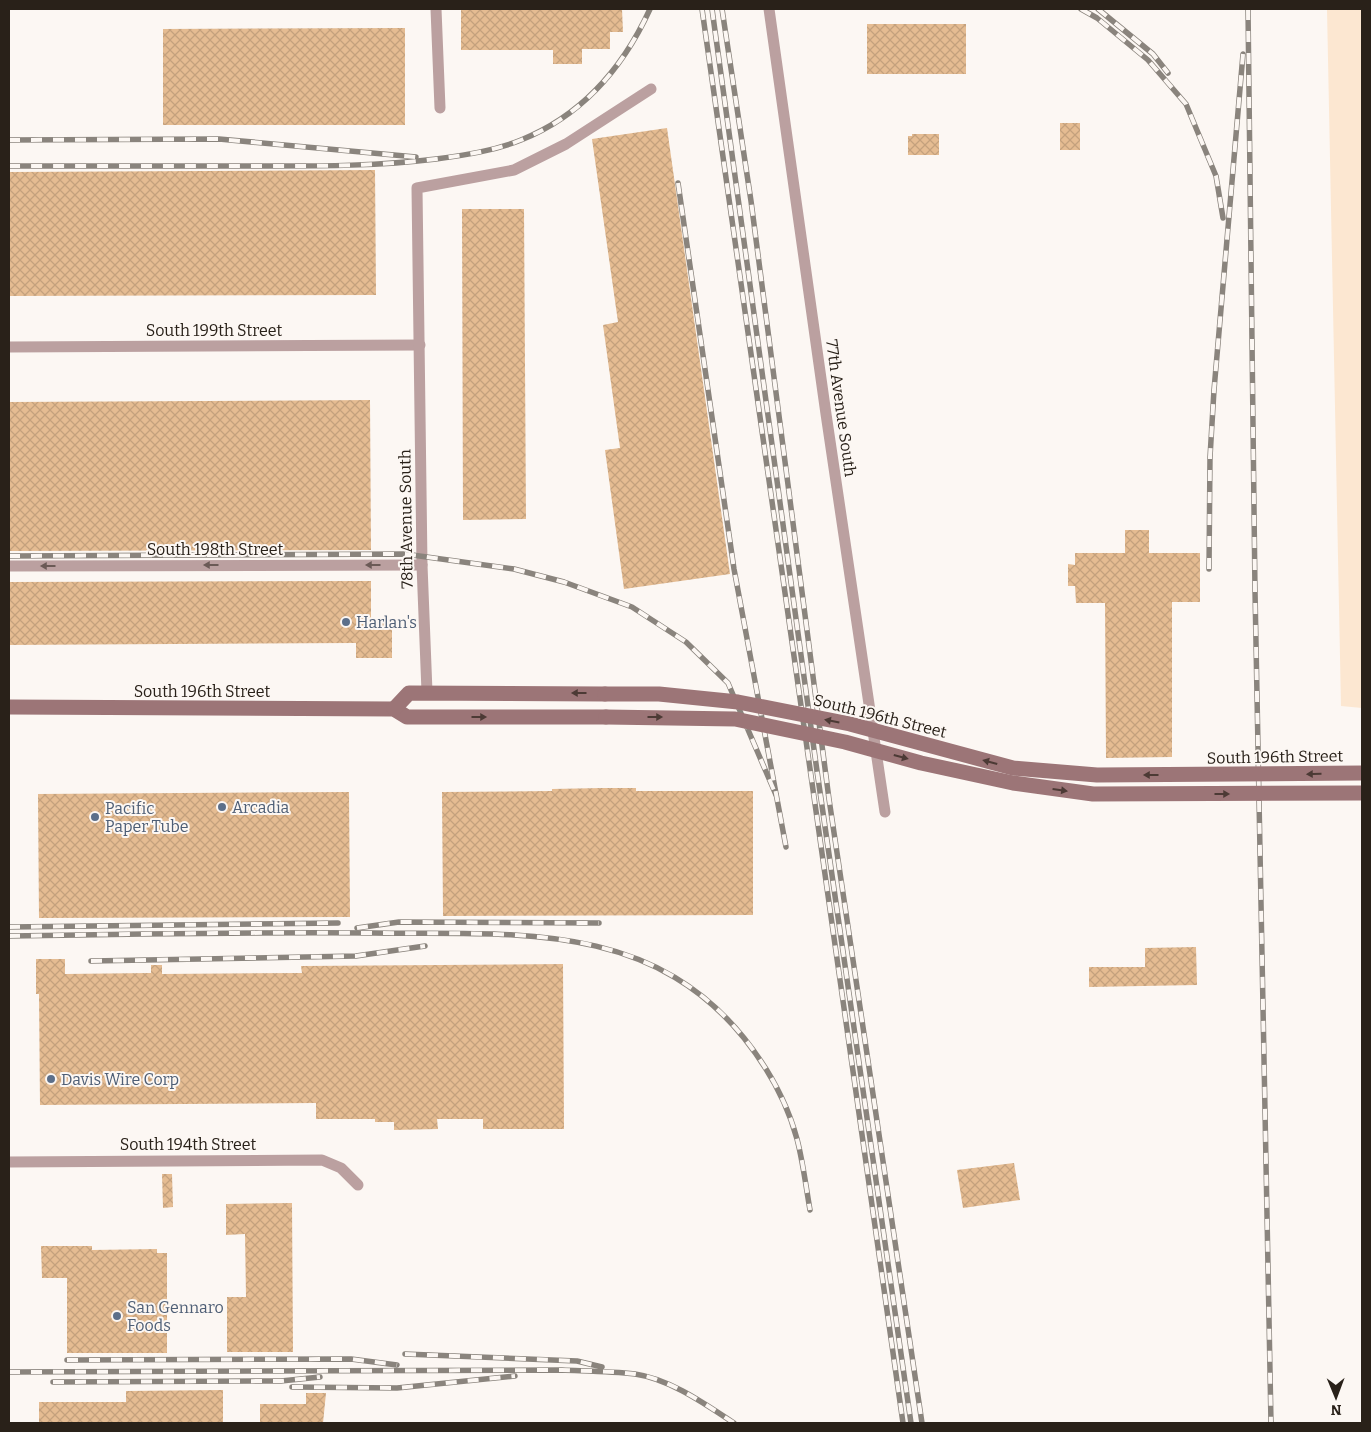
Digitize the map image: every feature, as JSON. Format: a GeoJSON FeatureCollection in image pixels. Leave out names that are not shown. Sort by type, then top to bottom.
{"type":"FeatureCollection","features":[{"type":"Feature","properties":{"kind":"main road","name":"South 196th Street"},"geometry":{"type":"LineString","coordinates":[[394,709],[409,693],[659,694],[738,702],[850,724],[1014,768],[1097,775],[1362,773]]}},
{"type":"Feature","properties":{"kind":"main road","name":"South 196th Street"},"geometry":{"type":"LineString","coordinates":[[9,707],[394,709],[407,716],[735,719],[845,742],[921,763],[1013,783],[1094,794],[1362,793]]}},
{"type":"Feature","properties":{"kind":"street"},"geometry":{"type":"LineString","coordinates":[[436,9],[440,108]]}},
{"type":"Feature","properties":{"kind":"street","name":"77th Avenue South"},"geometry":{"type":"LineString","coordinates":[[768,9],[885,812]]}},
{"type":"Feature","properties":{"kind":"street","name":"78th Avenue South"},"geometry":{"type":"LineString","coordinates":[[427,692],[422,565],[418,188],[514,170],[566,144],[651,89]]}},
{"type":"Feature","properties":{"kind":"street","name":"South 199th Street"},"geometry":{"type":"LineString","coordinates":[[9,347],[420,345]]}},
{"type":"Feature","properties":{"kind":"street","name":"South 198th Street"},"geometry":{"type":"LineString","coordinates":[[9,566],[422,565]]}},
{"type":"Feature","properties":{"kind":"street","name":"South 194th Street"},"geometry":{"type":"LineString","coordinates":[[9,1162],[322,1160],[341,1168],[358,1186]]}},
{"type":"Feature","properties":{"kind":"shaded area"},"geometry":{"type":"Polygon","coordinates":[[[1327,9],[1362,9],[1362,708],[1341,706],[1327,9]]]}},
{"type":"Feature","properties":{"kind":"building"},"geometry":{"type":"Polygon","coordinates":[[[461,9],[622,9],[623,32],[610,32],[610,49],[582,49],[582,64],[553,64],[553,50],[461,50],[461,9]]]}},
{"type":"Feature","properties":{"kind":"building"},"geometry":{"type":"Polygon","coordinates":[[[867,24],[966,24],[966,74],[867,74],[867,24]]]}},
{"type":"Feature","properties":{"kind":"building"},"geometry":{"type":"Polygon","coordinates":[[[405,28],[405,125],[163,125],[163,29],[405,28]]]}},
{"type":"Feature","properties":{"kind":"building"},"geometry":{"type":"Polygon","coordinates":[[[1060,123],[1080,123],[1080,150],[1060,150],[1060,123]]]}},
{"type":"Feature","properties":{"kind":"building"},"geometry":{"type":"Polygon","coordinates":[[[667,128],[730,574],[624,589],[605,450],[620,448],[603,325],[618,322],[592,139],[667,128]]]}},
{"type":"Feature","properties":{"kind":"building"},"geometry":{"type":"Polygon","coordinates":[[[912,134],[939,134],[939,155],[908,155],[908,136],[912,136],[912,134]]]}},
{"type":"Feature","properties":{"kind":"building"},"geometry":{"type":"Polygon","coordinates":[[[375,170],[376,295],[9,296],[9,172],[375,170]]]}},
{"type":"Feature","properties":{"kind":"building"},"geometry":{"type":"Polygon","coordinates":[[[462,209],[524,209],[526,519],[463,520],[462,209]]]}},
{"type":"Feature","properties":{"kind":"building"},"geometry":{"type":"Polygon","coordinates":[[[370,400],[371,550],[9,551],[9,402],[370,400]]]}},
{"type":"Feature","properties":{"kind":"building"},"geometry":{"type":"Polygon","coordinates":[[[1125,530],[1149,530],[1149,553],[1200,553],[1200,602],[1172,602],[1172,757],[1106,758],[1105,603],[1076,603],[1075,586],[1068,586],[1068,564],[1075,565],[1075,553],[1125,553],[1125,530]]]}},
{"type":"Feature","properties":{"kind":"building"},"geometry":{"type":"Polygon","coordinates":[[[371,581],[371,622],[392,622],[392,658],[356,658],[356,643],[9,645],[9,582],[371,581]]]}},
{"type":"Feature","properties":{"kind":"building"},"geometry":{"type":"Polygon","coordinates":[[[636,788],[636,791],[753,791],[753,915],[443,916],[442,792],[552,791],[552,789],[636,788]]]}},
{"type":"Feature","properties":{"kind":"building"},"geometry":{"type":"Polygon","coordinates":[[[349,792],[350,917],[39,918],[38,794],[349,792]]]}},
{"type":"Feature","properties":{"kind":"building"},"geometry":{"type":"Polygon","coordinates":[[[1196,947],[1197,985],[1089,987],[1089,967],[1145,967],[1145,948],[1196,947]]]}},
{"type":"Feature","properties":{"kind":"building"},"geometry":{"type":"Polygon","coordinates":[[[36,959],[65,959],[65,974],[151,973],[151,965],[162,965],[162,974],[302,973],[301,966],[563,964],[564,1129],[483,1129],[483,1119],[437,1119],[438,1129],[394,1130],[394,1122],[375,1122],[375,1119],[316,1119],[316,1103],[40,1105],[39,994],[36,994],[36,959]]]}},
{"type":"Feature","properties":{"kind":"building"},"geometry":{"type":"Polygon","coordinates":[[[1014,1163],[1020,1200],[963,1208],[957,1170],[1014,1163]]]}},
{"type":"Feature","properties":{"kind":"building"},"geometry":{"type":"Polygon","coordinates":[[[162,1174],[172,1174],[173,1207],[163,1208],[162,1174]]]}},
{"type":"Feature","properties":{"kind":"building"},"geometry":{"type":"Polygon","coordinates":[[[292,1203],[293,1352],[227,1352],[227,1297],[246,1297],[245,1234],[226,1235],[226,1204],[292,1203]]]}},
{"type":"Feature","properties":{"kind":"building","name":"San Gennaro Foods"},"geometry":{"type":"Polygon","coordinates":[[[41,1246],[92,1246],[92,1250],[157,1249],[157,1253],[167,1253],[167,1353],[67,1353],[67,1278],[42,1278],[41,1246]]]}},
{"type":"Feature","properties":{"kind":"building"},"geometry":{"type":"Polygon","coordinates":[[[223,1390],[223,1423],[39,1423],[39,1402],[126,1402],[126,1391],[223,1390]]]}},
{"type":"Feature","properties":{"kind":"building"},"geometry":{"type":"Polygon","coordinates":[[[306,1393],[326,1393],[323,1423],[260,1423],[260,1404],[306,1404],[306,1393]]]}},
{"type":"Feature","properties":{"kind":"railway"},"geometry":{"type":"LineString","coordinates":[[9,166],[351,165],[436,159],[490,150],[511,144],[543,130],[582,103],[614,70],[639,31],[650,9]]}},
{"type":"Feature","properties":{"kind":"railway"},"geometry":{"type":"LineString","coordinates":[[702,9],[903,1423]]}},
{"type":"Feature","properties":{"kind":"railway"},"geometry":{"type":"LineString","coordinates":[[712,9],[817,771],[911,1423]]}},
{"type":"Feature","properties":{"kind":"railway"},"geometry":{"type":"LineString","coordinates":[[722,9],[751,201],[829,799],[922,1423]]}},
{"type":"Feature","properties":{"kind":"railway"},"geometry":{"type":"LineString","coordinates":[[1081,9],[1097,18],[1148,60],[1186,104],[1216,176],[1223,218]]}},
{"type":"Feature","properties":{"kind":"railway"},"geometry":{"type":"LineString","coordinates":[[1098,9],[1153,54],[1168,73]]}},
{"type":"Feature","properties":{"kind":"railway"},"geometry":{"type":"LineString","coordinates":[[1248,9],[1255,591],[1271,1423]]}},
{"type":"Feature","properties":{"kind":"railway"},"geometry":{"type":"LineString","coordinates":[[1209,569],[1210,457],[1214,390],[1243,54]]}},
{"type":"Feature","properties":{"kind":"railway"},"geometry":{"type":"LineString","coordinates":[[9,140],[219,139],[416,157]]}},
{"type":"Feature","properties":{"kind":"railway"},"geometry":{"type":"LineString","coordinates":[[678,183],[734,569],[786,847]]}},
{"type":"Feature","properties":{"kind":"railway"},"geometry":{"type":"LineString","coordinates":[[9,556],[405,554],[514,569],[564,582],[632,607],[686,642],[728,683],[776,795]]}},
{"type":"Feature","properties":{"kind":"railway"},"geometry":{"type":"LineString","coordinates":[[357,928],[399,922],[599,923]]}},
{"type":"Feature","properties":{"kind":"railway"},"geometry":{"type":"LineString","coordinates":[[9,927],[338,923]]}},
{"type":"Feature","properties":{"kind":"railway"},"geometry":{"type":"LineString","coordinates":[[9,936],[236,933],[475,934],[525,936],[574,942],[621,953],[665,972],[706,999],[753,1049],[776,1086],[793,1125],[801,1157],[810,1210]]}},
{"type":"Feature","properties":{"kind":"railway"},"geometry":{"type":"LineString","coordinates":[[91,961],[356,956],[425,946]]}},
{"type":"Feature","properties":{"kind":"railway"},"geometry":{"type":"LineString","coordinates":[[405,1354],[577,1361],[602,1367]]}},
{"type":"Feature","properties":{"kind":"railway"},"geometry":{"type":"LineString","coordinates":[[67,1360],[351,1359],[397,1365]]}},
{"type":"Feature","properties":{"kind":"railway"},"geometry":{"type":"LineString","coordinates":[[9,1372],[562,1370],[617,1372],[635,1374],[661,1381],[687,1393],[734,1423]]}},
{"type":"Feature","properties":{"kind":"railway"},"geometry":{"type":"LineString","coordinates":[[292,1387],[397,1388],[515,1376]]}},
{"type":"Feature","properties":{"kind":"railway"},"geometry":{"type":"LineString","coordinates":[[53,1382],[281,1381],[320,1377]]}},
{"type":"Feature","properties":{"kind":"place","name":"Harlan's"},"geometry":{"type":"Point","coordinates":[346,622]}},
{"type":"Feature","properties":{"kind":"place","name":"Arcadia"},"geometry":{"type":"Point","coordinates":[222,807]}},
{"type":"Feature","properties":{"kind":"place","name":"Pacific Paper Tube"},"geometry":{"type":"Point","coordinates":[95,817]}},
{"type":"Feature","properties":{"kind":"place","name":"Davis Wire Corp"},"geometry":{"type":"Point","coordinates":[51,1079]}},
{"type":"Feature","properties":{"kind":"place","name":"San Gennaro Foods"},"geometry":{"type":"Point","coordinates":[117,1316]}}]}
